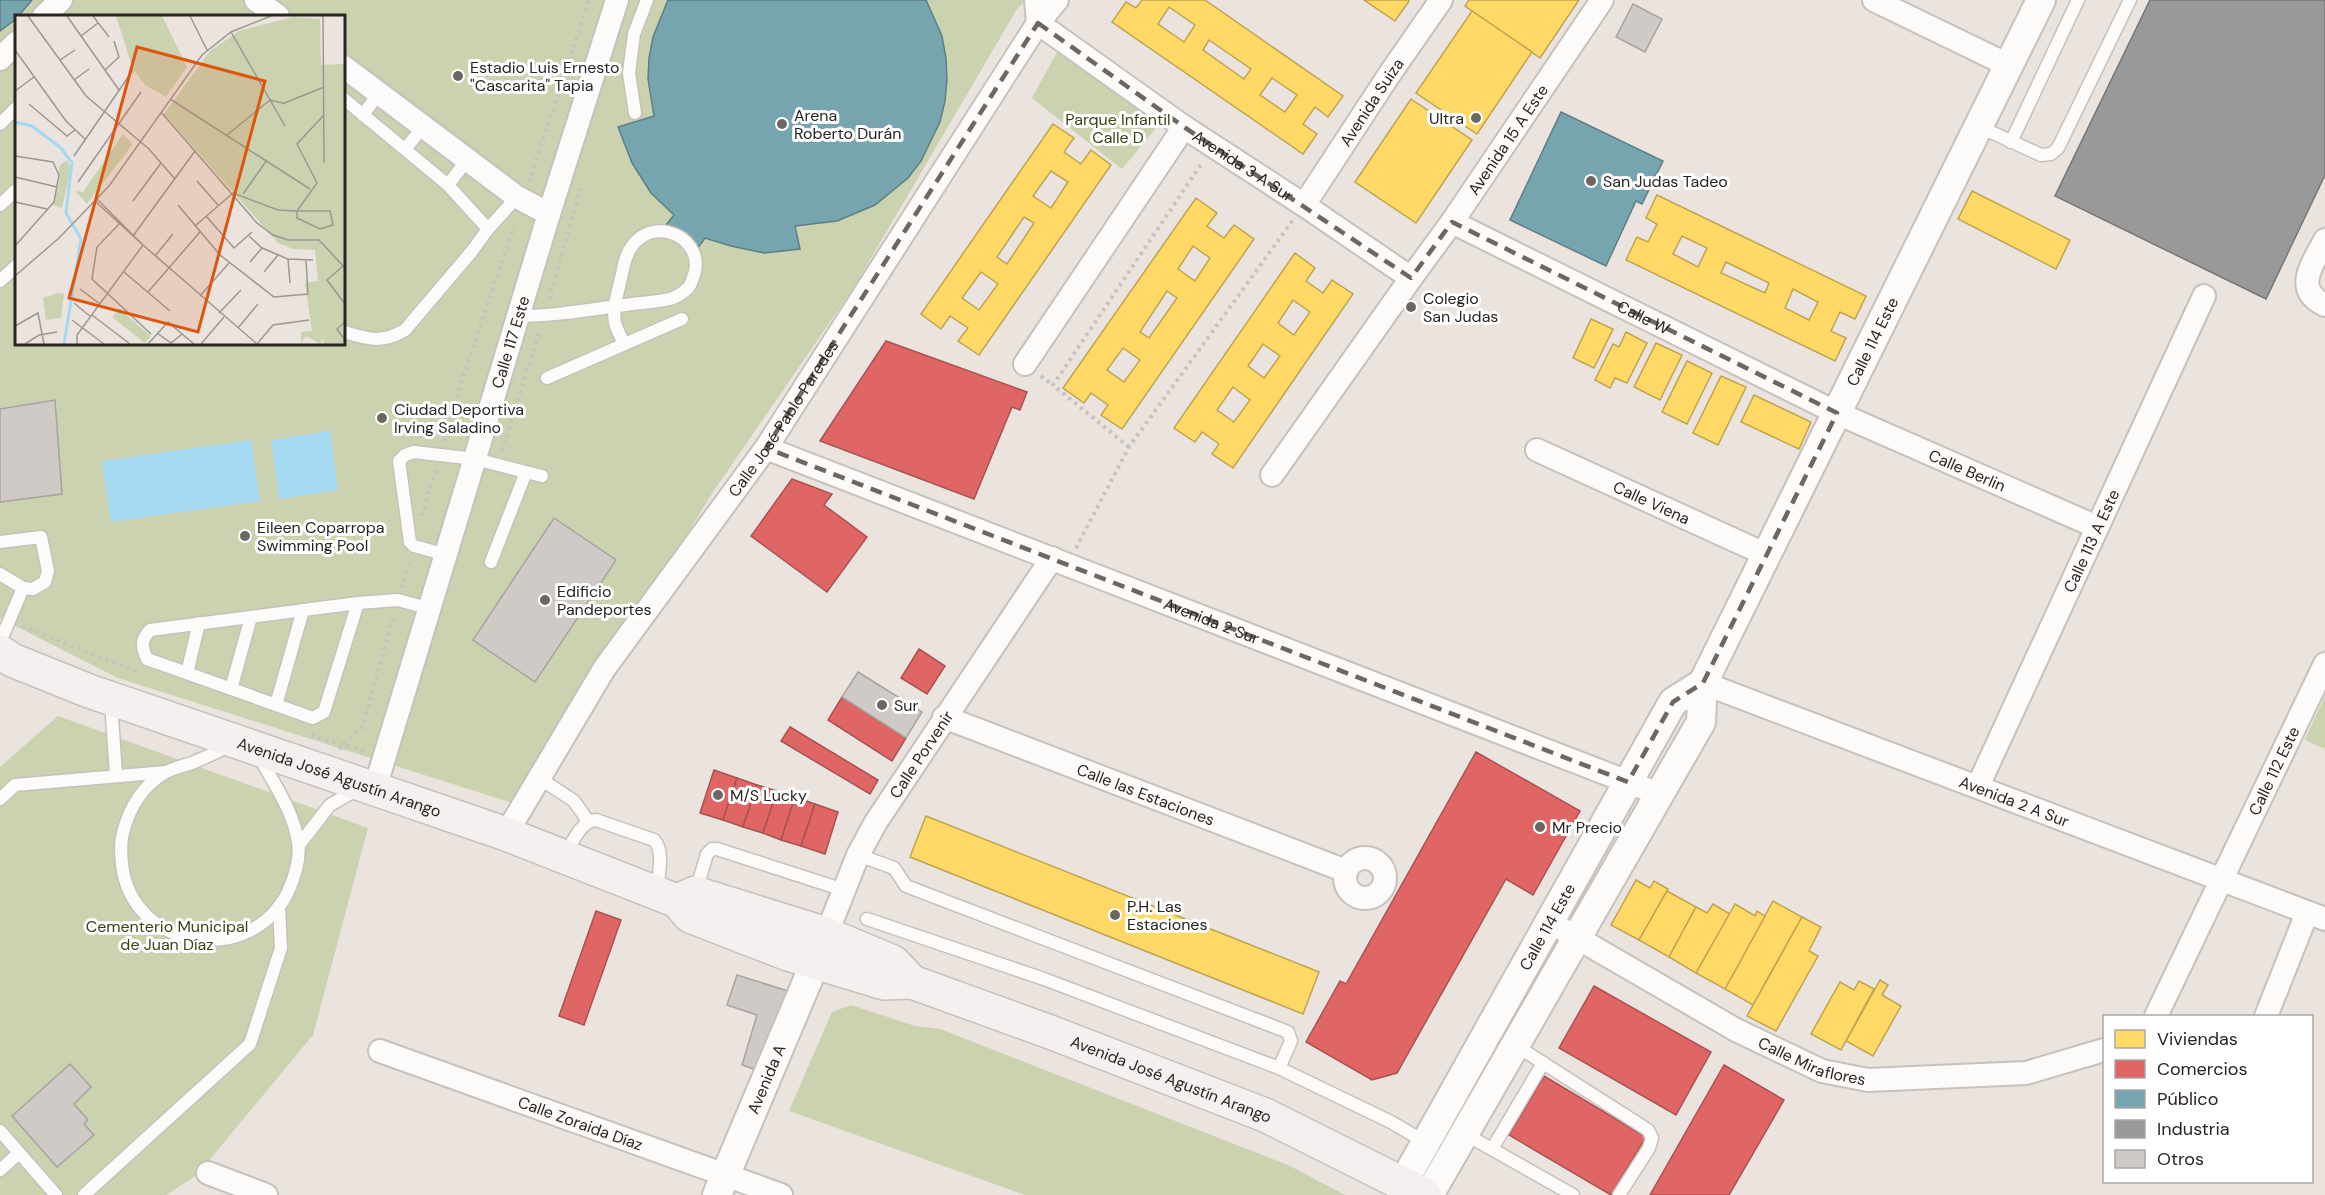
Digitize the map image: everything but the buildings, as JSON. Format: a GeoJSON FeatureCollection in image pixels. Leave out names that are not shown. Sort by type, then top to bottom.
{"type":"FeatureCollection","features":[{"type":"Feature","properties":{"kind":"main road","name":"Avenida José Agustín Arango"},"geometry":{"type":"LineString","coordinates":[[5,656],[111,698],[506,834],[821,949],[893,962],[912,982],[1050,1032],[1265,1115],[1419,1191]]}},
{"type":"Feature","properties":{"kind":"street"},"geometry":{"type":"LineString","coordinates":[[45,15],[61,0]]}},
{"type":"Feature","properties":{"kind":"street"},"geometry":{"type":"LineString","coordinates":[[256,0],[277,15]]}},
{"type":"Feature","properties":{"kind":"street","name":"Calle 117 Este"},"geometry":{"type":"LineString","coordinates":[[370,787],[431,609],[549,214],[617,0]]}},
{"type":"Feature","properties":{"kind":"street"},"geometry":{"type":"LineString","coordinates":[[1036,0],[1038,23]]}},
{"type":"Feature","properties":{"kind":"street","name":"Calle José Pablo Paredes"},"geometry":{"type":"LineString","coordinates":[[506,834],[604,669],[766,448],[1038,23],[1057,0]]}},
{"type":"Feature","properties":{"kind":"street","name":"Avenida Suiza"},"geometry":{"type":"LineString","coordinates":[[1304,205],[1441,0]]}},
{"type":"Feature","properties":{"kind":"street","name":"Avenida 15 A Este"},"geometry":{"type":"LineString","coordinates":[[1272,475],[1452,222],[1602,0]]}},
{"type":"Feature","properties":{"kind":"street"},"geometry":{"type":"LineString","coordinates":[[1874,0],[2008,65]]}},
{"type":"Feature","properties":{"kind":"street","name":"Calle 114 Este"},"geometry":{"type":"LineString","coordinates":[[1419,1191],[1464,1133],[1701,722],[1703,683],[2041,0]]}},
{"type":"Feature","properties":{"kind":"street","name":"Avenida 3 A Sur"},"geometry":{"type":"LineString","coordinates":[[1038,23],[1184,127],[1411,278]]}},
{"type":"Feature","properties":{"kind":"street"},"geometry":{"type":"LineString","coordinates":[[0,59],[15,44]]}},
{"type":"Feature","properties":{"kind":"street"},"geometry":{"type":"LineString","coordinates":[[345,68],[520,199],[549,214]]}},
{"type":"Feature","properties":{"kind":"street"},"geometry":{"type":"LineString","coordinates":[[1025,364],[1184,127]]}},
{"type":"Feature","properties":{"kind":"street","name":"Calle W"},"geometry":{"type":"LineString","coordinates":[[1452,222],[1837,413]]}},
{"type":"Feature","properties":{"kind":"street"},"geometry":{"type":"LineString","coordinates":[[2325,240],[2307,276],[2307,290],[2315,300],[2325,305]]}},
{"type":"Feature","properties":{"kind":"street","name":"Calle 113 A Este"},"geometry":{"type":"LineString","coordinates":[[1978,786],[2204,296]]}},
{"type":"Feature","properties":{"kind":"street","name":"Calle Berlin"},"geometry":{"type":"LineString","coordinates":[[1837,413],[2097,527]]}},
{"type":"Feature","properties":{"kind":"street","name":"Avenida 2 Sur"},"geometry":{"type":"LineString","coordinates":[[766,448],[1659,794]]}},
{"type":"Feature","properties":{"kind":"street","name":"Calle Viena"},"geometry":{"type":"LineString","coordinates":[[1537,450],[1767,555]]}},
{"type":"Feature","properties":{"kind":"street","name":"Calle Porvenir"},"geometry":{"type":"LineString","coordinates":[[821,949],[858,855],[876,822],[944,717],[1061,562]]}},
{"type":"Feature","properties":{"kind":"street","name":"Calle 112 Este"},"geometry":{"type":"LineString","coordinates":[[2223,880],[2325,664]]}},
{"type":"Feature","properties":{"kind":"street","name":"Calle 114 Este"},"geometry":{"type":"LineString","coordinates":[[1419,1191],[1425,1142],[1548,921],[1672,702],[1703,683]]}},
{"type":"Feature","properties":{"kind":"street","name":"Avenida 2 A Sur"},"geometry":{"type":"LineString","coordinates":[[1703,683],[2316,916]]}},
{"type":"Feature","properties":{"kind":"street","name":"Calle las Estaciones"},"geometry":{"type":"LineString","coordinates":[[944,717],[1346,871]]}},
{"type":"Feature","properties":{"kind":"street"},"geometry":{"type":"LineString","coordinates":[[2157,1015],[2223,880]]}},
{"type":"Feature","properties":{"kind":"street"},"geometry":{"type":"LineString","coordinates":[[2267,1015],[2316,916]]}},
{"type":"Feature","properties":{"kind":"street","name":"Calle Miraflores"},"geometry":{"type":"LineString","coordinates":[[1548,921],[1736,1030],[1822,1071],[1868,1080],[2026,1073],[2103,1050]]}},
{"type":"Feature","properties":{"kind":"street","name":"Avenida A"},"geometry":{"type":"LineString","coordinates":[[722,1185],[821,949]]}},
{"type":"Feature","properties":{"kind":"street","name":"Calle Zoraida Díaz"},"geometry":{"type":"LineString","coordinates":[[380,1051],[722,1185],[781,1195]]}},
{"type":"Feature","properties":{"kind":"street"},"geometry":{"type":"LineString","coordinates":[[208,1173],[266,1195]]}},
{"type":"Feature","properties":{"kind":"lane"},"geometry":{"type":"LineString","coordinates":[[634,113],[629,73],[634,34],[647,0]]}},
{"type":"Feature","properties":{"kind":"lane"},"geometry":{"type":"LineString","coordinates":[[2011,142],[2078,0]]}},
{"type":"Feature","properties":{"kind":"lane"},"geometry":{"type":"LineString","coordinates":[[1977,126],[2041,155],[2050,154],[2058,148],[2130,0]]}},
{"type":"Feature","properties":{"kind":"lane"},"geometry":{"type":"LineString","coordinates":[[363,115],[379,93]]}},
{"type":"Feature","properties":{"kind":"lane"},"geometry":{"type":"LineString","coordinates":[[345,100],[448,185],[488,229]]}},
{"type":"Feature","properties":{"kind":"lane"},"geometry":{"type":"LineString","coordinates":[[0,124],[15,109]]}},
{"type":"Feature","properties":{"kind":"lane"},"geometry":{"type":"LineString","coordinates":[[406,148],[423,127]]}},
{"type":"Feature","properties":{"kind":"lane"},"geometry":{"type":"LineString","coordinates":[[448,185],[467,160]]}},
{"type":"Feature","properties":{"kind":"lane"},"geometry":{"type":"LineString","coordinates":[[0,206],[15,191]]}},
{"type":"Feature","properties":{"kind":"lane"},"geometry":{"type":"LineString","coordinates":[[345,332],[376,340],[392,338],[405,330],[488,229],[520,199]]}},
{"type":"Feature","properties":{"kind":"lane"},"geometry":{"type":"LineString","coordinates":[[518,316],[544,316],[616,306],[674,298],[690,286],[696,268],[693,253],[684,241],[672,232],[662,230],[645,234],[631,244],[625,258],[616,306],[614,319],[624,344]]}},
{"type":"Feature","properties":{"kind":"lane"},"geometry":{"type":"LineString","coordinates":[[0,281],[15,267]]}},
{"type":"Feature","properties":{"kind":"lane"},"geometry":{"type":"LineString","coordinates":[[547,378],[682,319]]}},
{"type":"Feature","properties":{"kind":"lane"},"geometry":{"type":"LineString","coordinates":[[447,555],[414,546],[410,542],[399,461],[405,455],[414,452],[475,459],[542,476]]}},
{"type":"Feature","properties":{"kind":"lane"},"geometry":{"type":"LineString","coordinates":[[491,562],[526,472]]}},
{"type":"Feature","properties":{"kind":"lane"},"geometry":{"type":"LineString","coordinates":[[0,542],[41,537],[48,571],[45,582],[33,589],[23,588],[0,574]]}},
{"type":"Feature","properties":{"kind":"lane"},"geometry":{"type":"LineString","coordinates":[[5,656],[23,588]]}},
{"type":"Feature","properties":{"kind":"lane"},"geometry":{"type":"LineString","coordinates":[[358,603],[324,712],[313,718],[147,658],[141,645],[150,630],[358,603],[398,600],[431,609]]}},
{"type":"Feature","properties":{"kind":"lane"},"geometry":{"type":"LineString","coordinates":[[276,705],[303,610]]}},
{"type":"Feature","properties":{"kind":"lane"},"geometry":{"type":"LineString","coordinates":[[231,689],[251,617]]}},
{"type":"Feature","properties":{"kind":"lane"},"geometry":{"type":"LineString","coordinates":[[187,673],[199,623]]}},
{"type":"Feature","properties":{"kind":"lane"},"geometry":{"type":"LineString","coordinates":[[111,698],[116,775]]}},
{"type":"Feature","properties":{"kind":"lane"},"geometry":{"type":"LineString","coordinates":[[0,799],[15,785],[166,772],[246,745],[291,815],[299,845],[295,877],[279,908],[257,928],[226,940],[198,940],[172,933],[151,919],[136,903],[123,876],[120,843],[127,815],[143,790],[166,772]]}},
{"type":"Feature","properties":{"kind":"lane"},"geometry":{"type":"LineString","coordinates":[[539,778],[574,801],[588,820]]}},
{"type":"Feature","properties":{"kind":"lane"},"geometry":{"type":"LineString","coordinates":[[299,845],[330,805],[370,787]]}},
{"type":"Feature","properties":{"kind":"lane"},"geometry":{"type":"LineString","coordinates":[[564,857],[588,820]]}},
{"type":"Feature","properties":{"kind":"lane"},"geometry":{"type":"LineString","coordinates":[[588,820],[596,820],[654,840],[658,844],[676,895]]}},
{"type":"Feature","properties":{"kind":"lane"},"geometry":{"type":"LineString","coordinates":[[676,895],[712,849],[844,890]]}},
{"type":"Feature","properties":{"kind":"lane"},"geometry":{"type":"LineString","coordinates":[[858,855],[894,868],[906,886],[1288,1032],[1291,1041],[1279,1068]]}},
{"type":"Feature","properties":{"kind":"lane"},"geometry":{"type":"LineString","coordinates":[[84,1195],[250,1044],[281,948],[279,908]]}},
{"type":"Feature","properties":{"kind":"lane"},"geometry":{"type":"LineString","coordinates":[[867,919],[1044,979],[1279,1068],[1391,1122],[1425,1142]]}},
{"type":"Feature","properties":{"kind":"lane"},"geometry":{"type":"LineString","coordinates":[[1515,1045],[1648,1130],[1652,1138],[1649,1148],[1619,1195]]}},
{"type":"Feature","properties":{"kind":"lane"},"geometry":{"type":"LineString","coordinates":[[1492,1149],[1543,1063]]}},
{"type":"Feature","properties":{"kind":"lane"},"geometry":{"type":"LineString","coordinates":[[0,1131],[56,1195]]}},
{"type":"Feature","properties":{"kind":"lane"},"geometry":{"type":"LineString","coordinates":[[1464,1133],[1573,1195]]}},
{"type":"Feature","properties":{"kind":"lane"},"geometry":{"type":"LineString","coordinates":[[0,1170],[20,1153]]}},
{"type":"Feature","properties":{"kind":"path"},"geometry":{"type":"LineString","coordinates":[[318,769],[362,728],[459,389],[520,199],[589,0]]}},
{"type":"Feature","properties":{"kind":"path"},"geometry":{"type":"LineString","coordinates":[[1129,447],[1053,385],[1214,147]]}},
{"type":"Feature","properties":{"kind":"path"},"geometry":{"type":"LineString","coordinates":[[1061,562],[1073,553],[1129,447],[1304,205]]}},
{"type":"Feature","properties":{"kind":"highlighted area"},"geometry":{"type":"Polygon","coordinates":[[[1038,23],[1184,127],[1411,278],[1452,222],[1837,413],[1703,683],[1673,702],[1628,782],[766,448],[1038,23]]]}},
{"type":"Feature","properties":{"kind":"green space","name":"Ciudad Deportiva Irving Saladino"},"geometry":{"type":"Polygon","coordinates":[[[0,0],[1026,0],[1017,9],[854,287],[713,492],[519,805],[118,678],[0,618],[0,0]]]}},
{"type":"Feature","properties":{"kind":"green space","name":"Parque Infantil Calle D"},"geometry":{"type":"Polygon","coordinates":[[[1057,52],[1161,122],[1122,169],[1032,98],[1057,52]]]}},
{"type":"Feature","properties":{"kind":"green space"},"geometry":{"type":"Polygon","coordinates":[[[2325,696],[2325,749],[2305,740],[2325,696]]]}},
{"type":"Feature","properties":{"kind":"green space","name":"Cementerio Municipal de Juan Díaz"},"geometry":{"type":"Polygon","coordinates":[[[58,716],[368,828],[313,1035],[197,1175],[166,1195],[0,1195],[0,767],[58,716]]]}},
{"type":"Feature","properties":{"kind":"green space"},"geometry":{"type":"Polygon","coordinates":[[[851,1005],[915,1026],[940,1029],[1288,1165],[1345,1195],[1025,1195],[789,1111],[832,1012],[851,1005]]]}},
{"type":"Feature","properties":{"kind":"water"},"geometry":{"type":"Polygon","coordinates":[[[330,431],[338,490],[279,499],[271,440],[330,431]]]}},
{"type":"Feature","properties":{"kind":"water"},"geometry":{"type":"Polygon","coordinates":[[[251,440],[260,501],[111,522],[102,461],[251,440]]]}},
{"type":"Feature","properties":{"kind":"place","name":"Estadio Luis Ernesto \"Cascarita\" Tapia"},"geometry":{"type":"Point","coordinates":[458,76]}},
{"type":"Feature","properties":{"kind":"place","name":"Ultra"},"geometry":{"type":"Point","coordinates":[1476,118]}},
{"type":"Feature","properties":{"kind":"place","name":"Arena Roberto Durán"},"geometry":{"type":"Point","coordinates":[782,124]}},
{"type":"Feature","properties":{"kind":"place","name":"San Judas Tadeo"},"geometry":{"type":"Point","coordinates":[1591,181]}},
{"type":"Feature","properties":{"kind":"place","name":"Colegio San Judas"},"geometry":{"type":"Point","coordinates":[1411,307]}},
{"type":"Feature","properties":{"kind":"place","name":"Ciudad Deportiva Irving Saladino"},"geometry":{"type":"Point","coordinates":[382,418]}},
{"type":"Feature","properties":{"kind":"place","name":"Eileen Coparropa Swimming Pool"},"geometry":{"type":"Point","coordinates":[245,536]}},
{"type":"Feature","properties":{"kind":"place","name":"Edificio Pandeportes"},"geometry":{"type":"Point","coordinates":[545,600]}},
{"type":"Feature","properties":{"kind":"place","name":"Sur"},"geometry":{"type":"Point","coordinates":[882,705]}},
{"type":"Feature","properties":{"kind":"place","name":"M/S Lucky"},"geometry":{"type":"Point","coordinates":[718,795]}},
{"type":"Feature","properties":{"kind":"place","name":"Mr Precio"},"geometry":{"type":"Point","coordinates":[1540,827]}},
{"type":"Feature","properties":{"kind":"place","name":"P.H. Las Estaciones"},"geometry":{"type":"Point","coordinates":[1115,915]}}]}
